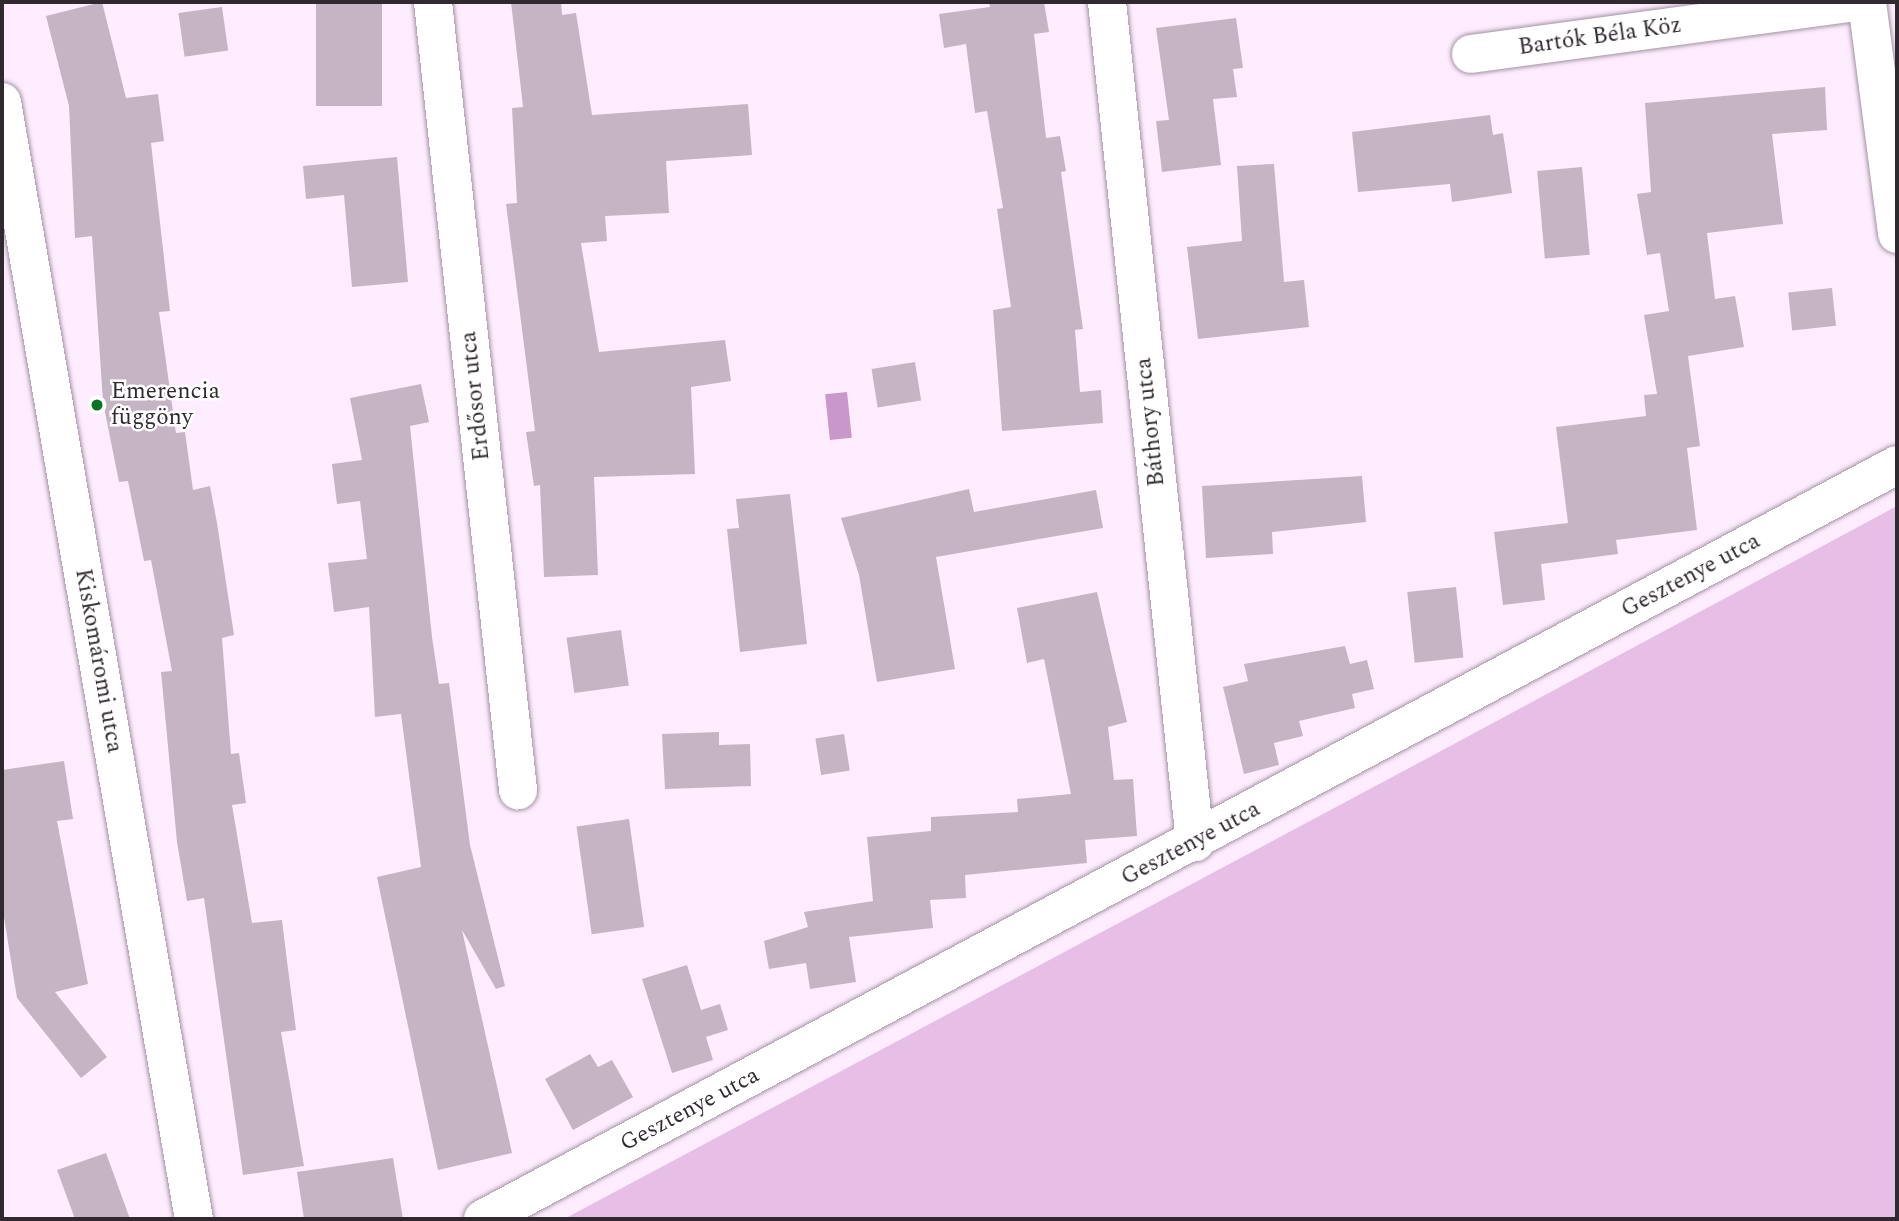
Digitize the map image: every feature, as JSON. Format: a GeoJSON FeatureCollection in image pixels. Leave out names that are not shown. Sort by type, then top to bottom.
{"type":"FeatureCollection","features":[{"type":"Feature","properties":{"kind":"street","name":"Erdősor utca"},"geometry":{"type":"LineString","coordinates":[[433,2],[518,790]]}},
{"type":"Feature","properties":{"kind":"street","name":"Báthory utca"},"geometry":{"type":"LineString","coordinates":[[1107,2],[1195,842]]}},
{"type":"Feature","properties":{"kind":"street","name":"Bartók Béla Köz"},"geometry":{"type":"LineString","coordinates":[[1471,54],[1854,2]]}},
{"type":"Feature","properties":{"kind":"street"},"geometry":{"type":"LineString","coordinates":[[1867,2],[1897,234]]}},
{"type":"Feature","properties":{"kind":"street","name":"Kiskomáromi utca"},"geometry":{"type":"LineString","coordinates":[[2,102],[194,1219]]}},
{"type":"Feature","properties":{"kind":"street","name":"Gesztenye utca"},"geometry":{"type":"LineString","coordinates":[[483,1219],[1897,466]]}},
{"type":"Feature","properties":{"kind":"shaded area"},"geometry":{"type":"Polygon","coordinates":[[[847,392],[852,438],[830,440],[825,394],[847,392]]]}},
{"type":"Feature","properties":{"kind":"shaded area"},"geometry":{"type":"Polygon","coordinates":[[[1897,506],[1897,1219],[564,1219],[1426,759],[1897,506]]]}},
{"type":"Feature","properties":{"kind":"building"},"geometry":{"type":"Polygon","coordinates":[[[102,2],[126,98],[158,94],[164,141],[151,143],[170,311],[159,312],[176,433],[185,432],[193,490],[210,486],[234,635],[222,638],[231,754],[239,753],[246,803],[232,805],[252,923],[282,920],[296,1030],[281,1032],[304,1166],[243,1175],[204,898],[187,901],[177,842],[161,672],[172,671],[151,560],[144,561],[128,481],[119,482],[103,402],[92,236],[75,238],[69,106],[46,16],[102,2]]]}},
{"type":"Feature","properties":{"kind":"building"},"geometry":{"type":"Polygon","coordinates":[[[316,2],[382,2],[382,106],[316,106],[316,2]]]}},
{"type":"Feature","properties":{"kind":"building"},"geometry":{"type":"Polygon","coordinates":[[[511,2],[561,2],[562,15],[576,13],[592,115],[748,104],[752,155],[666,161],[669,213],[605,216],[607,241],[581,243],[599,352],[725,340],[731,381],[691,387],[695,474],[594,477],[598,575],[544,577],[540,485],[534,486],[526,432],[535,431],[506,204],[517,203],[512,108],[523,107],[511,2]]]}},
{"type":"Feature","properties":{"kind":"building"},"geometry":{"type":"Polygon","coordinates":[[[989,2],[1044,2],[1049,32],[1034,34],[1046,138],[1060,136],[1066,171],[1061,172],[1083,329],[1075,330],[1080,392],[1101,390],[1103,423],[1002,431],[993,310],[1011,307],[997,209],[1003,208],[987,111],[975,113],[966,44],[944,48],[939,14],[990,7],[989,2]]]}},
{"type":"Feature","properties":{"kind":"building"},"geometry":{"type":"Polygon","coordinates":[[[222,7],[228,51],[185,57],[178,13],[222,7]]]}},
{"type":"Feature","properties":{"kind":"building"},"geometry":{"type":"Polygon","coordinates":[[[1236,18],[1243,68],[1233,69],[1237,97],[1213,99],[1221,165],[1162,172],[1156,121],[1169,120],[1156,28],[1236,18]]]}},
{"type":"Feature","properties":{"kind":"building"},"geometry":{"type":"Polygon","coordinates":[[[1825,87],[1827,130],[1772,134],[1783,224],[1707,233],[1715,299],[1735,296],[1744,347],[1688,356],[1700,446],[1687,448],[1697,530],[1616,540],[1618,554],[1541,564],[1545,600],[1503,605],[1494,532],[1568,523],[1556,427],[1646,416],[1644,395],[1657,394],[1644,315],[1669,311],[1660,253],[1647,255],[1637,194],[1651,192],[1645,103],[1825,87]]]}},
{"type":"Feature","properties":{"kind":"building"},"geometry":{"type":"Polygon","coordinates":[[[1490,115],[1493,135],[1503,133],[1512,193],[1452,202],[1450,184],[1358,192],[1352,132],[1490,115]]]}},
{"type":"Feature","properties":{"kind":"building"},"geometry":{"type":"Polygon","coordinates":[[[397,157],[408,282],[352,287],[344,195],[306,199],[303,166],[397,157]]]}},
{"type":"Feature","properties":{"kind":"building"},"geometry":{"type":"Polygon","coordinates":[[[1274,164],[1284,282],[1304,280],[1309,327],[1198,339],[1187,247],[1242,241],[1237,166],[1274,164]]]}},
{"type":"Feature","properties":{"kind":"building"},"geometry":{"type":"Polygon","coordinates":[[[1582,167],[1590,255],[1545,259],[1537,171],[1582,167]]]}},
{"type":"Feature","properties":{"kind":"building"},"geometry":{"type":"Polygon","coordinates":[[[1832,288],[1836,326],[1792,330],[1788,293],[1832,288]]]}},
{"type":"Feature","properties":{"kind":"building"},"geometry":{"type":"Polygon","coordinates":[[[915,362],[921,401],[878,407],[872,369],[915,362]]]}},
{"type":"Feature","properties":{"kind":"building"},"geometry":{"type":"Polygon","coordinates":[[[421,384],[429,422],[410,426],[432,637],[439,684],[449,683],[470,845],[505,986],[496,989],[462,930],[512,1153],[438,1170],[377,877],[421,867],[401,714],[375,717],[369,607],[334,612],[328,563],[367,559],[360,501],[337,504],[332,464],[362,460],[350,398],[421,384]]]}},
{"type":"Feature","properties":{"kind":"building"},"geometry":{"type":"Polygon","coordinates":[[[1362,476],[1366,522],[1272,532],[1273,554],[1206,558],[1202,486],[1362,476]]]}},
{"type":"Feature","properties":{"kind":"building"},"geometry":{"type":"Polygon","coordinates":[[[969,489],[974,512],[1096,490],[1103,528],[936,557],[955,669],[877,682],[859,575],[841,518],[969,489]]]}},
{"type":"Feature","properties":{"kind":"building"},"geometry":{"type":"Polygon","coordinates":[[[790,494],[807,644],[740,652],[727,529],[739,528],[736,499],[790,494]]]}},
{"type":"Feature","properties":{"kind":"building"},"geometry":{"type":"Polygon","coordinates":[[[1456,587],[1463,658],[1415,663],[1407,592],[1456,587]]]}},
{"type":"Feature","properties":{"kind":"building"},"geometry":{"type":"Polygon","coordinates":[[[1097,592],[1127,722],[1108,727],[1114,780],[1133,779],[1137,836],[1085,840],[1087,863],[965,875],[966,898],[930,900],[933,928],[849,937],[856,982],[810,989],[806,963],[769,969],[764,941],[808,927],[804,912],[873,901],[867,837],[931,831],[931,817],[1018,812],[1017,799],[1071,794],[1044,659],[1027,663],[1017,608],[1097,592]]]}},
{"type":"Feature","properties":{"kind":"building"},"geometry":{"type":"Polygon","coordinates":[[[621,630],[629,685],[574,693],[567,638],[621,630]]]}},
{"type":"Feature","properties":{"kind":"building"},"geometry":{"type":"Polygon","coordinates":[[[1345,646],[1350,664],[1367,660],[1374,689],[1352,694],[1355,708],[1299,721],[1303,736],[1274,743],[1279,765],[1244,774],[1223,687],[1248,681],[1244,664],[1345,646]]]}},
{"type":"Feature","properties":{"kind":"building"},"geometry":{"type":"Polygon","coordinates":[[[719,732],[719,745],[750,744],[751,786],[665,789],[662,734],[719,732]]]}},
{"type":"Feature","properties":{"kind":"building"},"geometry":{"type":"Polygon","coordinates":[[[844,734],[850,771],[821,775],[815,739],[844,734]]]}},
{"type":"Feature","properties":{"kind":"building"},"geometry":{"type":"Polygon","coordinates":[[[64,761],[73,819],[57,821],[88,984],[55,992],[107,1057],[81,1078],[17,998],[2,905],[2,770],[64,761]]]}},
{"type":"Feature","properties":{"kind":"building"},"geometry":{"type":"Polygon","coordinates":[[[629,819],[644,927],[592,934],[577,826],[629,819]]]}},
{"type":"Feature","properties":{"kind":"building"},"geometry":{"type":"Polygon","coordinates":[[[687,965],[701,1010],[720,1004],[728,1030],[706,1037],[713,1060],[672,1073],[642,979],[687,965]]]}},
{"type":"Feature","properties":{"kind":"building"},"geometry":{"type":"Polygon","coordinates":[[[590,1054],[598,1067],[612,1060],[633,1097],[573,1130],[545,1079],[590,1054]]]}},
{"type":"Feature","properties":{"kind":"building"},"geometry":{"type":"Polygon","coordinates":[[[106,1153],[130,1219],[75,1219],[57,1170],[106,1153]]]}},
{"type":"Feature","properties":{"kind":"building"},"geometry":{"type":"Polygon","coordinates":[[[393,1158],[403,1219],[304,1219],[297,1172],[393,1158]]]}},
{"type":"Feature","properties":{"kind":"place","name":"Emerencia függöny"},"geometry":{"type":"Point","coordinates":[97,405]}}]}
